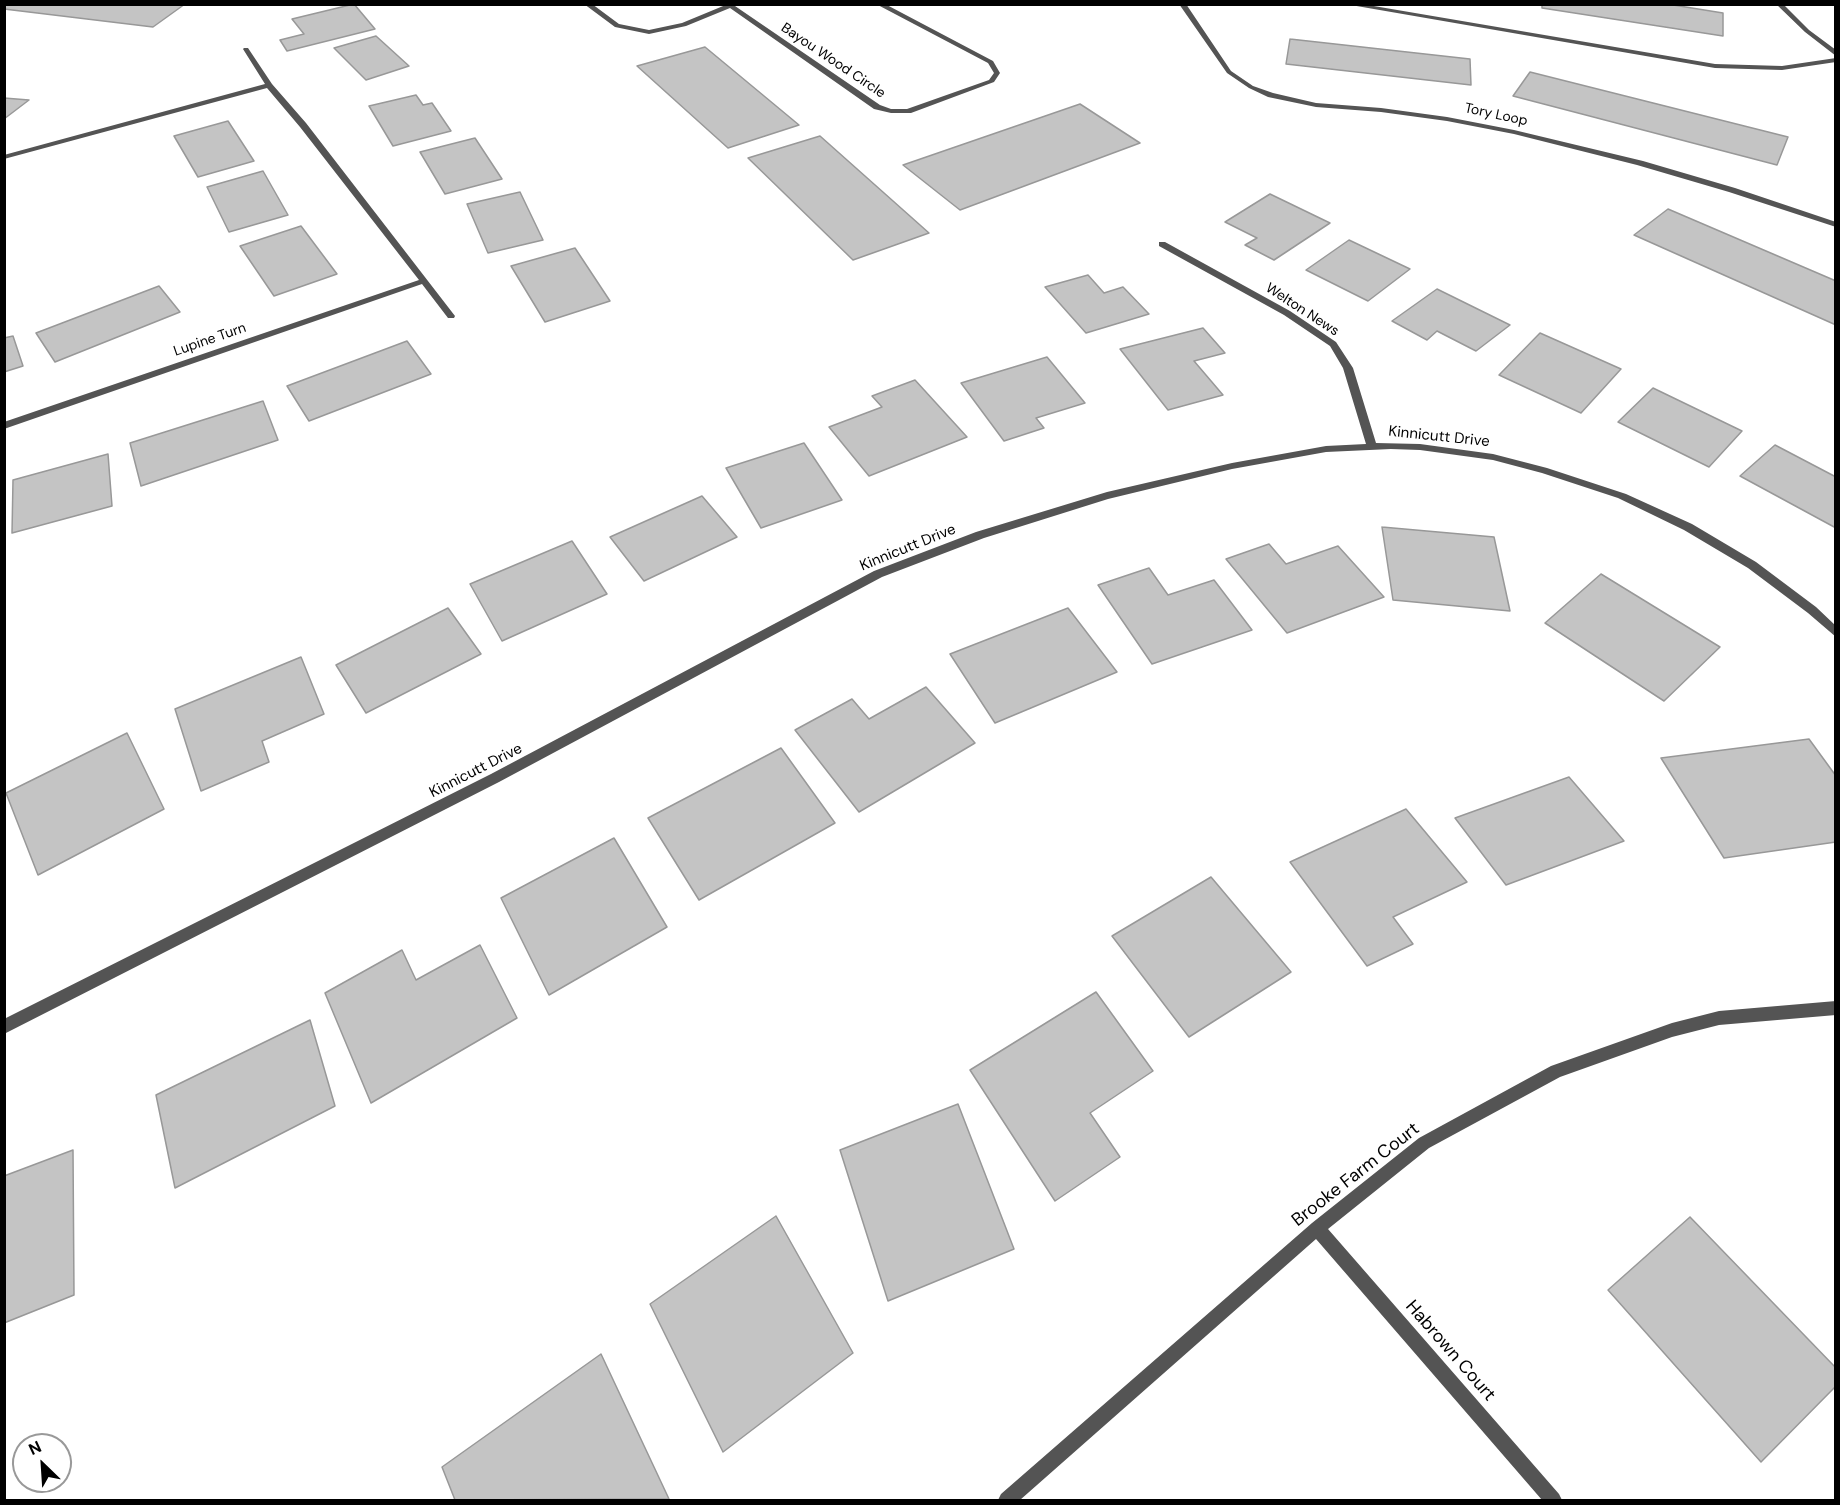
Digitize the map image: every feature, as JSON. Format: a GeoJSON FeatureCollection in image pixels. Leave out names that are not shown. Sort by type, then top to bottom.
{"type":"FeatureCollection","features":[{"type":"Feature","properties":{"kind":"street","name":"Bayou Wood Circle"},"geometry":{"type":"LineString","coordinates":[[733,5],[877,108],[908,111],[992,81],[996,73],[991,62],[879,4]]}},
{"type":"Feature","properties":{"kind":"street","name":"Tory Loop"},"geometry":{"type":"LineString","coordinates":[[1182,4],[1229,72],[1251,87],[1271,95],[1316,105],[1425,116],[1514,132],[1698,180],[1836,225]]}},
{"type":"Feature","properties":{"kind":"street"},"geometry":{"type":"LineString","coordinates":[[1348,4],[1715,66],[1782,68],[1836,60]]}},
{"type":"Feature","properties":{"kind":"street"},"geometry":{"type":"LineString","coordinates":[[1779,4],[1807,32],[1836,54]]}},
{"type":"Feature","properties":{"kind":"street"},"geometry":{"type":"LineString","coordinates":[[587,5],[616,26],[649,32],[684,25],[733,5]]}},
{"type":"Feature","properties":{"kind":"street"},"geometry":{"type":"LineString","coordinates":[[246,49],[268,85],[303,125],[451,316]]}},
{"type":"Feature","properties":{"kind":"street"},"geometry":{"type":"LineString","coordinates":[[4,157],[268,85]]}},
{"type":"Feature","properties":{"kind":"street","name":"Welton News"},"geometry":{"type":"LineString","coordinates":[[1162,244],[1287,313],[1333,344],[1348,368],[1372,446]]}},
{"type":"Feature","properties":{"kind":"street","name":"Lupine Turn"},"geometry":{"type":"LineString","coordinates":[[4,426],[424,281]]}},
{"type":"Feature","properties":{"kind":"street","name":"Kinnicutt Drive"},"geometry":{"type":"LineString","coordinates":[[4,1027],[495,778],[878,574],[980,535],[1107,496],[1240,464],[1326,449],[1372,446],[1420,447],[1494,457],[1544,470],[1622,496],[1688,527],[1752,565],[1812,610],[1836,633]]}},
{"type":"Feature","properties":{"kind":"street","name":"Brooke Farm Court"},"geometry":{"type":"LineString","coordinates":[[1007,1500],[1317,1228],[1424,1143],[1556,1071],[1672,1030],[1719,1018],[1836,1008]]}},
{"type":"Feature","properties":{"kind":"street","name":"Habrown Court"},"geometry":{"type":"LineString","coordinates":[[1317,1228],[1553,1500]]}},
{"type":"Feature","properties":{"kind":"building"},"geometry":{"type":"Polygon","coordinates":[[[4,4],[185,4],[153,27],[4,9],[4,4]]]}},
{"type":"Feature","properties":{"kind":"building"},"geometry":{"type":"Polygon","coordinates":[[[354,4],[375,29],[287,51],[280,40],[304,34],[292,19],[354,4]]]}},
{"type":"Feature","properties":{"kind":"building"},"geometry":{"type":"Polygon","coordinates":[[[1542,4],[1667,4],[1723,13],[1723,36],[1542,8],[1542,4]]]}},
{"type":"Feature","properties":{"kind":"building"},"geometry":{"type":"Polygon","coordinates":[[[376,36],[409,66],[366,80],[334,48],[376,36]]]}},
{"type":"Feature","properties":{"kind":"building"},"geometry":{"type":"Polygon","coordinates":[[[1290,39],[1470,59],[1471,85],[1286,64],[1290,39]]]}},
{"type":"Feature","properties":{"kind":"building"},"geometry":{"type":"Polygon","coordinates":[[[705,47],[799,125],[728,148],[637,66],[705,47]]]}},
{"type":"Feature","properties":{"kind":"building"},"geometry":{"type":"Polygon","coordinates":[[[1530,72],[1788,137],[1777,165],[1513,96],[1530,72]]]}},
{"type":"Feature","properties":{"kind":"building"},"geometry":{"type":"Polygon","coordinates":[[[416,95],[423,105],[432,103],[451,131],[393,146],[369,106],[416,95]]]}},
{"type":"Feature","properties":{"kind":"building"},"geometry":{"type":"Polygon","coordinates":[[[4,98],[29,100],[4,119],[4,98]]]}},
{"type":"Feature","properties":{"kind":"building"},"geometry":{"type":"Polygon","coordinates":[[[1080,104],[1140,143],[960,210],[903,165],[1080,104]]]}},
{"type":"Feature","properties":{"kind":"building"},"geometry":{"type":"Polygon","coordinates":[[[228,121],[254,161],[198,177],[174,136],[228,121]]]}},
{"type":"Feature","properties":{"kind":"building"},"geometry":{"type":"Polygon","coordinates":[[[820,136],[929,233],[853,260],[748,158],[820,136]]]}},
{"type":"Feature","properties":{"kind":"building"},"geometry":{"type":"Polygon","coordinates":[[[475,138],[502,179],[445,194],[420,152],[475,138]]]}},
{"type":"Feature","properties":{"kind":"building"},"geometry":{"type":"Polygon","coordinates":[[[263,171],[288,215],[229,232],[207,187],[263,171]]]}},
{"type":"Feature","properties":{"kind":"building"},"geometry":{"type":"Polygon","coordinates":[[[520,192],[543,240],[488,253],[467,204],[520,192]]]}},
{"type":"Feature","properties":{"kind":"building"},"geometry":{"type":"Polygon","coordinates":[[[1270,194],[1330,223],[1274,260],[1245,245],[1257,238],[1225,222],[1270,194]]]}},
{"type":"Feature","properties":{"kind":"building"},"geometry":{"type":"Polygon","coordinates":[[[1668,209],[1836,281],[1836,325],[1634,235],[1668,209]]]}},
{"type":"Feature","properties":{"kind":"building"},"geometry":{"type":"Polygon","coordinates":[[[301,226],[337,274],[274,296],[240,246],[301,226]]]}},
{"type":"Feature","properties":{"kind":"building"},"geometry":{"type":"Polygon","coordinates":[[[1349,240],[1410,269],[1368,301],[1306,270],[1349,240]]]}},
{"type":"Feature","properties":{"kind":"building"},"geometry":{"type":"Polygon","coordinates":[[[575,248],[610,301],[545,322],[511,266],[575,248]]]}},
{"type":"Feature","properties":{"kind":"building"},"geometry":{"type":"Polygon","coordinates":[[[1088,275],[1104,293],[1123,287],[1149,314],[1086,333],[1045,287],[1088,275]]]}},
{"type":"Feature","properties":{"kind":"building"},"geometry":{"type":"Polygon","coordinates":[[[159,286],[180,312],[55,362],[36,333],[159,286]]]}},
{"type":"Feature","properties":{"kind":"building"},"geometry":{"type":"Polygon","coordinates":[[[1437,289],[1510,325],[1476,351],[1437,331],[1427,340],[1392,321],[1437,289]]]}},
{"type":"Feature","properties":{"kind":"building"},"geometry":{"type":"Polygon","coordinates":[[[1203,328],[1225,353],[1194,361],[1223,395],[1168,410],[1120,349],[1203,328]]]}},
{"type":"Feature","properties":{"kind":"building"},"geometry":{"type":"Polygon","coordinates":[[[1540,333],[1621,369],[1581,413],[1499,375],[1540,333]]]}},
{"type":"Feature","properties":{"kind":"building"},"geometry":{"type":"Polygon","coordinates":[[[13,336],[23,366],[4,372],[4,338],[13,336]]]}},
{"type":"Feature","properties":{"kind":"building"},"geometry":{"type":"Polygon","coordinates":[[[407,341],[431,374],[309,421],[287,386],[407,341]]]}},
{"type":"Feature","properties":{"kind":"building"},"geometry":{"type":"Polygon","coordinates":[[[1047,357],[1085,403],[1036,418],[1044,428],[1004,441],[961,383],[1047,357]]]}},
{"type":"Feature","properties":{"kind":"building"},"geometry":{"type":"Polygon","coordinates":[[[915,380],[967,437],[869,476],[829,427],[882,407],[872,396],[915,380]]]}},
{"type":"Feature","properties":{"kind":"building"},"geometry":{"type":"Polygon","coordinates":[[[1653,388],[1742,431],[1709,467],[1618,422],[1653,388]]]}},
{"type":"Feature","properties":{"kind":"building"},"geometry":{"type":"Polygon","coordinates":[[[263,401],[278,440],[141,486],[130,443],[263,401]]]}},
{"type":"Feature","properties":{"kind":"building"},"geometry":{"type":"Polygon","coordinates":[[[804,443],[842,500],[761,528],[726,468],[804,443]]]}},
{"type":"Feature","properties":{"kind":"building"},"geometry":{"type":"Polygon","coordinates":[[[1775,445],[1836,477],[1836,528],[1740,476],[1775,445]]]}},
{"type":"Feature","properties":{"kind":"building"},"geometry":{"type":"Polygon","coordinates":[[[108,454],[112,506],[12,533],[13,480],[108,454]]]}},
{"type":"Feature","properties":{"kind":"building"},"geometry":{"type":"Polygon","coordinates":[[[702,496],[737,537],[644,581],[610,537],[702,496]]]}},
{"type":"Feature","properties":{"kind":"building"},"geometry":{"type":"Polygon","coordinates":[[[1382,527],[1494,537],[1510,611],[1393,600],[1382,527]]]}},
{"type":"Feature","properties":{"kind":"building"},"geometry":{"type":"Polygon","coordinates":[[[572,541],[607,594],[502,641],[470,584],[572,541]]]}},
{"type":"Feature","properties":{"kind":"building"},"geometry":{"type":"Polygon","coordinates":[[[1269,544],[1286,564],[1338,546],[1384,597],[1287,633],[1226,559],[1269,544]]]}},
{"type":"Feature","properties":{"kind":"building"},"geometry":{"type":"Polygon","coordinates":[[[1149,568],[1168,595],[1214,580],[1252,630],[1152,664],[1098,585],[1149,568]]]}},
{"type":"Feature","properties":{"kind":"building"},"geometry":{"type":"Polygon","coordinates":[[[1601,574],[1720,647],[1664,701],[1545,623],[1601,574]]]}},
{"type":"Feature","properties":{"kind":"building"},"geometry":{"type":"Polygon","coordinates":[[[448,608],[481,654],[366,713],[336,665],[448,608]]]}},
{"type":"Feature","properties":{"kind":"building"},"geometry":{"type":"Polygon","coordinates":[[[1068,608],[1117,672],[995,723],[950,654],[1068,608]]]}},
{"type":"Feature","properties":{"kind":"building"},"geometry":{"type":"Polygon","coordinates":[[[301,657],[324,714],[262,741],[269,762],[201,791],[175,709],[301,657]]]}},
{"type":"Feature","properties":{"kind":"building"},"geometry":{"type":"Polygon","coordinates":[[[926,687],[975,743],[859,812],[795,730],[852,699],[869,719],[926,687]]]}},
{"type":"Feature","properties":{"kind":"building"},"geometry":{"type":"Polygon","coordinates":[[[127,733],[164,809],[38,875],[6,793],[127,733]]]}},
{"type":"Feature","properties":{"kind":"building"},"geometry":{"type":"Polygon","coordinates":[[[1809,739],[1836,776],[1836,842],[1724,858],[1661,758],[1809,739]]]}},
{"type":"Feature","properties":{"kind":"building"},"geometry":{"type":"Polygon","coordinates":[[[781,748],[835,823],[699,900],[648,818],[781,748]]]}},
{"type":"Feature","properties":{"kind":"building"},"geometry":{"type":"Polygon","coordinates":[[[1569,777],[1624,841],[1506,885],[1455,818],[1569,777]]]}},
{"type":"Feature","properties":{"kind":"building"},"geometry":{"type":"Polygon","coordinates":[[[1406,809],[1467,882],[1393,917],[1413,944],[1367,966],[1290,862],[1406,809]]]}},
{"type":"Feature","properties":{"kind":"building"},"geometry":{"type":"Polygon","coordinates":[[[614,838],[667,927],[549,995],[501,898],[614,838]]]}},
{"type":"Feature","properties":{"kind":"building"},"geometry":{"type":"Polygon","coordinates":[[[1211,877],[1291,972],[1189,1037],[1112,936],[1211,877]]]}},
{"type":"Feature","properties":{"kind":"building"},"geometry":{"type":"Polygon","coordinates":[[[480,945],[517,1018],[371,1103],[325,993],[402,950],[416,980],[480,945]]]}},
{"type":"Feature","properties":{"kind":"building"},"geometry":{"type":"Polygon","coordinates":[[[1096,992],[1153,1071],[1090,1113],[1120,1157],[1055,1201],[970,1070],[1096,992]]]}},
{"type":"Feature","properties":{"kind":"building"},"geometry":{"type":"Polygon","coordinates":[[[310,1020],[335,1106],[175,1188],[156,1095],[310,1020]]]}},
{"type":"Feature","properties":{"kind":"building"},"geometry":{"type":"Polygon","coordinates":[[[958,1104],[1014,1249],[888,1301],[840,1150],[958,1104]]]}},
{"type":"Feature","properties":{"kind":"building"},"geometry":{"type":"Polygon","coordinates":[[[73,1150],[74,1295],[4,1323],[4,1176],[73,1150]]]}},
{"type":"Feature","properties":{"kind":"building"},"geometry":{"type":"Polygon","coordinates":[[[776,1216],[853,1353],[723,1452],[650,1304],[776,1216]]]}},
{"type":"Feature","properties":{"kind":"building"},"geometry":{"type":"Polygon","coordinates":[[[1690,1217],[1836,1368],[1836,1386],[1761,1462],[1608,1290],[1690,1217]]]}},
{"type":"Feature","properties":{"kind":"building"},"geometry":{"type":"Polygon","coordinates":[[[601,1354],[669,1499],[455,1500],[442,1467],[601,1354]]]}}]}
